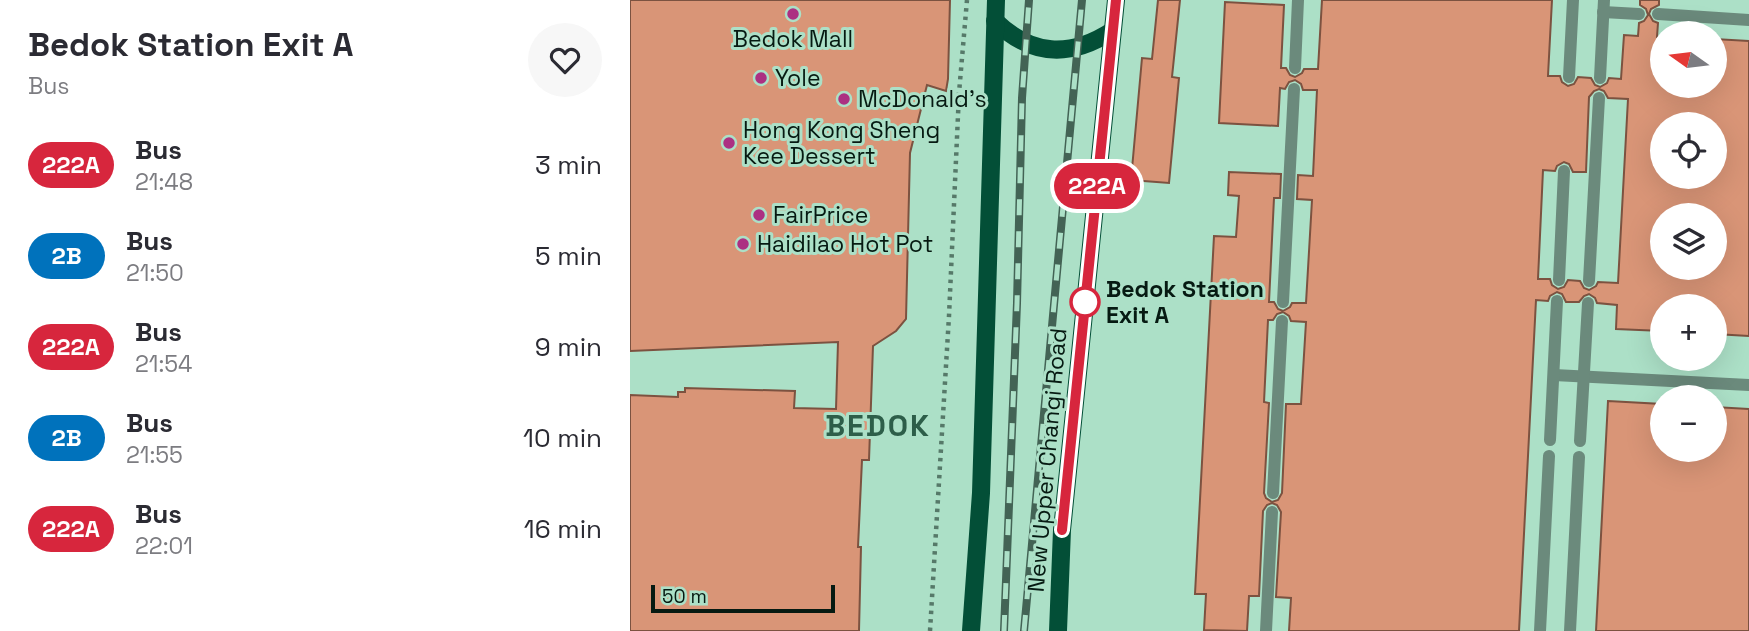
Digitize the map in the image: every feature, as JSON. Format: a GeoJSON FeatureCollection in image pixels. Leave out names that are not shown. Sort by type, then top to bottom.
{"type":"FeatureCollection","features":[{"type":"Feature","properties":{"kind":"main road"},"geometry":{"type":"LineString","coordinates":[[971,631],[981,493],[996,0]]}},
{"type":"Feature","properties":{"kind":"main road","name":"New Upper Changi Road"},"geometry":{"type":"LineString","coordinates":[[1058,631],[1062,530],[1116,0]]}},
{"type":"Feature","properties":{"kind":"main road"},"geometry":{"type":"LineString","coordinates":[[995,21],[1020,41],[1052,50],[1084,46],[1112,31]]}},
{"type":"Feature","properties":{"kind":"lane"},"geometry":{"type":"LineString","coordinates":[[1295,68],[1298,0]]}},
{"type":"Feature","properties":{"kind":"lane"},"geometry":{"type":"LineString","coordinates":[[1570,76],[1573,0]]}},
{"type":"Feature","properties":{"kind":"lane"},"geometry":{"type":"LineString","coordinates":[[1600,78],[1604,6],[1639,14]]}},
{"type":"Feature","properties":{"kind":"lane"},"geometry":{"type":"LineString","coordinates":[[1658,14],[1749,20]]}},
{"type":"Feature","properties":{"kind":"lane"},"geometry":{"type":"LineString","coordinates":[[1283,302],[1294,89]]}},
{"type":"Feature","properties":{"kind":"lane"},"geometry":{"type":"LineString","coordinates":[[1589,281],[1599,98]]}},
{"type":"Feature","properties":{"kind":"lane"},"geometry":{"type":"LineString","coordinates":[[1559,280],[1564,171]]}},
{"type":"Feature","properties":{"kind":"lane"},"geometry":{"type":"LineString","coordinates":[[1550,440],[1558,301]]}},
{"type":"Feature","properties":{"kind":"lane"},"geometry":{"type":"LineString","coordinates":[[1580,441],[1588,303]]}},
{"type":"Feature","properties":{"kind":"lane"},"geometry":{"type":"LineString","coordinates":[[1273,493],[1282,321]]}},
{"type":"Feature","properties":{"kind":"lane"},"geometry":{"type":"LineString","coordinates":[[1554,375],[1749,385]]}},
{"type":"Feature","properties":{"kind":"lane"},"geometry":{"type":"LineString","coordinates":[[1540,631],[1549,456]]}},
{"type":"Feature","properties":{"kind":"lane"},"geometry":{"type":"LineString","coordinates":[[1570,631],[1579,457]]}},
{"type":"Feature","properties":{"kind":"lane"},"geometry":{"type":"LineString","coordinates":[[1266,631],[1272,512]]}},
{"type":"Feature","properties":{"kind":"path"},"geometry":{"type":"LineString","coordinates":[[930,631],[959,93],[967,0]]}},
{"type":"Feature","properties":{"kind":"building","name":"Bedok Mall"},"geometry":{"type":"Polygon","coordinates":[[[630,0],[950,0],[946,91],[927,85],[910,153],[906,319],[896,331],[873,346],[869,460],[862,460],[858,547],[861,547],[859,631],[630,631],[630,395],[678,397],[678,392],[685,392],[685,388],[795,391],[794,408],[836,409],[838,342],[630,351],[630,0]]]}},
{"type":"Feature","properties":{"kind":"building"},"geometry":{"type":"Polygon","coordinates":[[[1158,0],[1180,0],[1172,77],[1179,78],[1169,183],[1131,180],[1142,58],[1152,59],[1158,0]]]}},
{"type":"Feature","properties":{"kind":"building"},"geometry":{"type":"Polygon","coordinates":[[[1322,0],[1552,0],[1548,76],[1560,76],[1562,82],[1568,86],[1574,84],[1578,77],[1591,78],[1595,85],[1600,87],[1607,83],[1609,78],[1621,79],[1624,35],[1638,36],[1639,23],[1648,15],[1646,9],[1640,5],[1640,0],[1659,0],[1659,5],[1651,9],[1649,14],[1653,21],[1650,21],[1650,98],[1727,98],[1727,40],[1749,41],[1749,336],[1727,335],[1727,294],[1650,294],[1650,330],[1616,329],[1617,305],[1597,303],[1589,294],[1579,302],[1566,302],[1562,294],[1557,292],[1550,296],[1548,301],[1536,300],[1519,631],[1289,631],[1291,598],[1276,597],[1281,512],[1277,505],[1272,503],[1263,511],[1259,596],[1249,596],[1247,631],[1204,630],[1206,594],[1195,594],[1214,236],[1236,237],[1239,196],[1228,195],[1229,172],[1281,174],[1280,198],[1274,198],[1269,302],[1274,302],[1278,309],[1283,311],[1292,303],[1306,303],[1312,200],[1297,199],[1298,175],[1313,176],[1317,90],[1303,90],[1301,84],[1295,80],[1289,82],[1285,89],[1280,88],[1278,126],[1219,123],[1225,2],[1284,5],[1281,68],[1286,68],[1290,75],[1295,77],[1304,69],[1318,69],[1322,0]],[[1599,89],[1589,97],[1586,172],[1573,172],[1569,164],[1564,162],[1557,166],[1555,171],[1543,170],[1538,279],[1550,279],[1552,285],[1558,289],[1564,287],[1568,280],[1580,281],[1584,288],[1589,290],[1598,282],[1618,283],[1628,99],[1608,98],[1604,91],[1599,89]],[[1283,312],[1277,314],[1273,320],[1268,320],[1264,402],[1269,403],[1264,493],[1272,502],[1278,500],[1282,493],[1286,404],[1301,404],[1306,322],[1291,321],[1283,312]]]}},
{"type":"Feature","properties":{"kind":"building"},"geometry":{"type":"Polygon","coordinates":[[[1608,401],[1650,403],[1650,462],[1727,462],[1727,408],[1749,409],[1749,631],[1596,631],[1608,401]]]}},
{"type":"Feature","properties":{"kind":"railway"},"geometry":{"type":"LineString","coordinates":[[1004,631],[1022,98],[1029,0]]}},
{"type":"Feature","properties":{"kind":"railway"},"geometry":{"type":"LineString","coordinates":[[1024,631],[1082,0]]}},
{"type":"Feature","properties":{"kind":"bus line","name":"222A"},"geometry":{"type":"LineString","coordinates":[[1062,530],[1116,0]]}},
{"type":"Feature","properties":{"kind":"place","name":"Bedok Mall"},"geometry":{"type":"Point","coordinates":[793,14]}},
{"type":"Feature","properties":{"kind":"place","name":"Yole"},"geometry":{"type":"Point","coordinates":[761,78]}},
{"type":"Feature","properties":{"kind":"place","name":"McDonald's"},"geometry":{"type":"Point","coordinates":[844,99]}},
{"type":"Feature","properties":{"kind":"place","name":"Hong Kong Sheng Kee Dessert"},"geometry":{"type":"Point","coordinates":[729,143]}},
{"type":"Feature","properties":{"kind":"place","name":"FairPrice"},"geometry":{"type":"Point","coordinates":[759,215]}},
{"type":"Feature","properties":{"kind":"place","name":"Haidilao Hot Pot"},"geometry":{"type":"Point","coordinates":[743,244]}},
{"type":"Feature","properties":{"kind":"place","name":"Bedok Station Exit A"},"geometry":{"type":"Point","coordinates":[1085,302]}},
{"type":"Feature","properties":{"kind":"district","name":"BEDOK"},"geometry":{"type":"Point","coordinates":[878,425]}}]}
